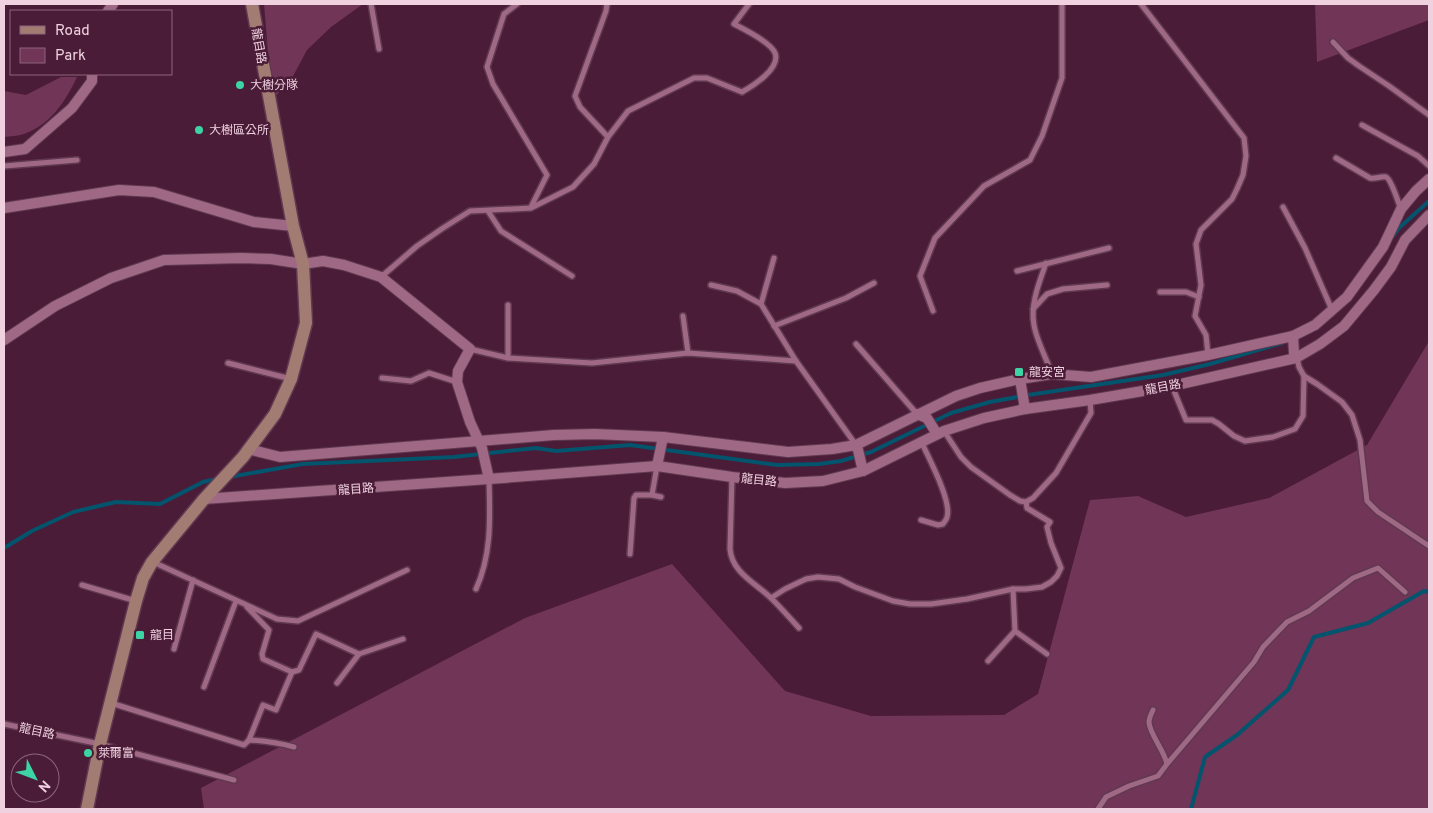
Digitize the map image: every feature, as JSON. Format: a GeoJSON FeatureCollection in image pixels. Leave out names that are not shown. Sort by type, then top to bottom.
{"type":"FeatureCollection","features":[{"type":"Feature","properties":{"kind":"street","name":"龍目路"},"geometry":{"type":"LineString","coordinates":[[245,453],[274,414],[291,379],[306,323],[303,264],[293,226],[252,4]]}},
{"type":"Feature","properties":{"kind":"street"},"geometry":{"type":"LineString","coordinates":[[4,152],[25,149],[72,108],[92,81],[92,75]]}},
{"type":"Feature","properties":{"kind":"street","name":"龍目路"},"geometry":{"type":"LineString","coordinates":[[245,453],[280,457],[480,445],[554,435],[595,434],[788,452],[857,448],[964,393],[980,388],[1052,374],[1091,377],[1293,338],[1315,325],[1347,297],[1383,247],[1401,209],[1429,179]]}},
{"type":"Feature","properties":{"kind":"street"},"geometry":{"type":"LineString","coordinates":[[4,208],[119,190],[154,192],[254,222],[293,226]]}},
{"type":"Feature","properties":{"kind":"street","name":"龍目路"},"geometry":{"type":"LineString","coordinates":[[204,500],[488,474],[657,462],[732,477],[785,483],[823,481],[862,468],[922,443],[939,432],[1025,406],[1090,400],[1172,386],[1295,355],[1320,344],[1344,326],[1391,267],[1405,240],[1429,215]]}},
{"type":"Feature","properties":{"kind":"street"},"geometry":{"type":"LineString","coordinates":[[4,340],[55,306],[111,278],[164,260],[272,259],[303,264],[323,261],[344,265],[381,276],[470,349],[458,372],[457,382],[464,407],[480,445],[488,474]]}},
{"type":"Feature","properties":{"kind":"street"},"geometry":{"type":"LineString","coordinates":[[1293,338],[1295,355]]}},
{"type":"Feature","properties":{"kind":"street"},"geometry":{"type":"LineString","coordinates":[[1021,381],[1025,406]]}},
{"type":"Feature","properties":{"kind":"street"},"geometry":{"type":"LineString","coordinates":[[922,416],[939,432]]}},
{"type":"Feature","properties":{"kind":"street"},"geometry":{"type":"LineString","coordinates":[[657,462],[663,439]]}},
{"type":"Feature","properties":{"kind":"street"},"geometry":{"type":"LineString","coordinates":[[857,448],[862,468]]}},
{"type":"Feature","properties":{"kind":"street"},"geometry":{"type":"LineString","coordinates":[[86,809],[110,703],[136,601],[144,578],[152,562],[245,453]]}},
{"type":"Feature","properties":{"kind":"lane"},"geometry":{"type":"LineString","coordinates":[[371,4],[379,49]]}},
{"type":"Feature","properties":{"kind":"lane"},"geometry":{"type":"LineString","coordinates":[[517,4],[504,14],[487,67],[493,84],[547,175],[531,208]]}},
{"type":"Feature","properties":{"kind":"lane"},"geometry":{"type":"LineString","coordinates":[[607,4],[575,96],[580,107],[608,137]]}},
{"type":"Feature","properties":{"kind":"lane"},"geometry":{"type":"LineString","coordinates":[[381,276],[417,246],[470,211],[531,208],[573,187],[594,164],[608,137],[628,111],[694,78],[706,78],[742,92],[756,85],[777,60],[775,52],[754,34],[734,24],[749,4]]}},
{"type":"Feature","properties":{"kind":"lane"},"geometry":{"type":"LineString","coordinates":[[933,311],[920,276],[935,238],[984,186],[1030,160],[1042,136],[1062,78],[1062,4]]}},
{"type":"Feature","properties":{"kind":"lane"},"geometry":{"type":"LineString","coordinates":[[1141,4],[1244,138],[1246,156],[1242,175],[1232,198],[1201,230],[1196,244],[1201,285],[1195,316],[1206,335],[1208,355]]}},
{"type":"Feature","properties":{"kind":"lane"},"geometry":{"type":"LineString","coordinates":[[1333,42],[1348,58],[1429,115]]}},
{"type":"Feature","properties":{"kind":"lane"},"geometry":{"type":"LineString","coordinates":[[1362,125],[1418,156],[1429,166]]}},
{"type":"Feature","properties":{"kind":"lane"},"geometry":{"type":"LineString","coordinates":[[1336,158],[1370,178],[1375,179],[1384,176],[1388,178],[1391,181],[1401,209]]}},
{"type":"Feature","properties":{"kind":"lane"},"geometry":{"type":"LineString","coordinates":[[4,166],[77,160]]}},
{"type":"Feature","properties":{"kind":"lane"},"geometry":{"type":"LineString","coordinates":[[1283,207],[1305,248],[1332,311]]}},
{"type":"Feature","properties":{"kind":"lane"},"geometry":{"type":"LineString","coordinates":[[488,211],[501,231],[572,276]]}},
{"type":"Feature","properties":{"kind":"lane"},"geometry":{"type":"LineString","coordinates":[[1017,271],[1109,248]]}},
{"type":"Feature","properties":{"kind":"lane"},"geometry":{"type":"LineString","coordinates":[[760,304],[774,258]]}},
{"type":"Feature","properties":{"kind":"lane"},"geometry":{"type":"LineString","coordinates":[[1046,263],[1038,285],[1033,310],[1034,326],[1052,374]]}},
{"type":"Feature","properties":{"kind":"lane"},"geometry":{"type":"LineString","coordinates":[[774,326],[846,298],[874,283]]}},
{"type":"Feature","properties":{"kind":"lane"},"geometry":{"type":"LineString","coordinates":[[711,286],[737,291],[760,304],[796,361],[857,448]]}},
{"type":"Feature","properties":{"kind":"lane"},"geometry":{"type":"LineString","coordinates":[[1033,310],[1047,294],[1064,289],[1107,286]]}},
{"type":"Feature","properties":{"kind":"lane"},"geometry":{"type":"LineString","coordinates":[[1160,292],[1186,292],[1199,297]]}},
{"type":"Feature","properties":{"kind":"lane"},"geometry":{"type":"LineString","coordinates":[[508,305],[508,358]]}},
{"type":"Feature","properties":{"kind":"lane"},"geometry":{"type":"LineString","coordinates":[[683,316],[688,353]]}},
{"type":"Feature","properties":{"kind":"lane"},"geometry":{"type":"LineString","coordinates":[[856,344],[922,416]]}},
{"type":"Feature","properties":{"kind":"lane"},"geometry":{"type":"LineString","coordinates":[[470,349],[508,358],[592,362],[688,353],[796,361]]}},
{"type":"Feature","properties":{"kind":"lane"},"geometry":{"type":"LineString","coordinates":[[1295,355],[1304,376],[1342,402],[1352,415],[1360,440],[1367,501],[1378,512],[1429,546]]}},
{"type":"Feature","properties":{"kind":"lane"},"geometry":{"type":"LineString","coordinates":[[228,364],[291,379]]}},
{"type":"Feature","properties":{"kind":"lane"},"geometry":{"type":"LineString","coordinates":[[382,378],[411,382],[429,373],[457,382]]}},
{"type":"Feature","properties":{"kind":"lane"},"geometry":{"type":"LineString","coordinates":[[1172,386],[1186,420],[1212,420],[1234,436],[1245,441],[1273,437],[1295,429],[1303,416],[1304,376]]}},
{"type":"Feature","properties":{"kind":"lane"},"geometry":{"type":"LineString","coordinates":[[939,432],[971,467],[1010,495],[1026,502],[1033,498],[1056,474],[1091,413],[1090,400]]}},
{"type":"Feature","properties":{"kind":"lane"},"geometry":{"type":"LineString","coordinates":[[921,520],[938,525],[943,524],[948,516],[945,497],[922,443]]}},
{"type":"Feature","properties":{"kind":"lane"},"geometry":{"type":"LineString","coordinates":[[652,495],[657,462]]}},
{"type":"Feature","properties":{"kind":"lane"},"geometry":{"type":"LineString","coordinates":[[476,589],[482,575],[490,528],[488,474]]}},
{"type":"Feature","properties":{"kind":"lane"},"geometry":{"type":"LineString","coordinates":[[732,477],[731,559],[738,569],[771,598],[799,628]]}},
{"type":"Feature","properties":{"kind":"lane"},"geometry":{"type":"LineString","coordinates":[[630,554],[634,498],[636,495],[661,497]]}},
{"type":"Feature","properties":{"kind":"lane"},"geometry":{"type":"LineString","coordinates":[[771,598],[806,579],[818,577],[839,579],[885,598],[910,604],[931,604],[967,599],[1013,589],[1042,587],[1057,576],[1061,568],[1047,527],[1050,522],[1027,508],[1026,502]]}},
{"type":"Feature","properties":{"kind":"lane"},"geometry":{"type":"LineString","coordinates":[[152,562],[278,619],[298,621],[407,570]]}},
{"type":"Feature","properties":{"kind":"lane"},"geometry":{"type":"LineString","coordinates":[[1098,809],[1106,796],[1158,776],[1254,662],[1263,647],[1287,622],[1309,612],[1353,578],[1378,568],[1405,592]]}},
{"type":"Feature","properties":{"kind":"lane"},"geometry":{"type":"LineString","coordinates":[[174,649],[193,580]]}},
{"type":"Feature","properties":{"kind":"lane"},"geometry":{"type":"LineString","coordinates":[[82,585],[136,601]]}},
{"type":"Feature","properties":{"kind":"lane"},"geometry":{"type":"LineString","coordinates":[[988,661],[1015,631],[1013,589]]}},
{"type":"Feature","properties":{"kind":"lane"},"geometry":{"type":"LineString","coordinates":[[204,687],[236,601]]}},
{"type":"Feature","properties":{"kind":"lane"},"geometry":{"type":"LineString","coordinates":[[245,605],[269,630],[262,654],[263,659],[292,672],[299,670],[316,634],[359,654]]}},
{"type":"Feature","properties":{"kind":"lane"},"geometry":{"type":"LineString","coordinates":[[1015,631],[1047,654]]}},
{"type":"Feature","properties":{"kind":"lane"},"geometry":{"type":"LineString","coordinates":[[337,683],[359,654],[403,639]]}},
{"type":"Feature","properties":{"kind":"lane"},"geometry":{"type":"LineString","coordinates":[[110,703],[244,745],[249,740],[264,705],[276,710],[292,672]]}},
{"type":"Feature","properties":{"kind":"lane"},"geometry":{"type":"LineString","coordinates":[[1153,710],[1149,720],[1150,727],[1165,756],[1167,764]]}},
{"type":"Feature","properties":{"kind":"lane","name":"龍目路"},"geometry":{"type":"LineString","coordinates":[[4,724],[100,744],[234,780]]}},
{"type":"Feature","properties":{"kind":"lane"},"geometry":{"type":"LineString","coordinates":[[249,740],[277,742],[294,747]]}},
{"type":"Feature","properties":{"kind":"green space"},"geometry":{"type":"Polygon","coordinates":[[[264,4],[363,4],[331,27],[307,50],[292,78],[272,100],[264,4]]]}},
{"type":"Feature","properties":{"kind":"green space"},"geometry":{"type":"Polygon","coordinates":[[[1315,4],[1429,4],[1429,20],[1317,62],[1315,4]]]}},
{"type":"Feature","properties":{"kind":"green space"},"geometry":{"type":"Polygon","coordinates":[[[61,77],[77,77],[56,111],[34,130],[17,136],[4,137],[4,91],[26,95],[61,77]]]}},
{"type":"Feature","properties":{"kind":"green space"},"geometry":{"type":"Polygon","coordinates":[[[1429,341],[1429,809],[204,809],[201,788],[525,618],[672,564],[785,691],[871,716],[1004,715],[1038,694],[1090,500],[1138,496],[1186,517],[1269,498],[1367,445],[1429,341]]]}},
{"type":"Feature","properties":{"kind":"waterway"},"geometry":{"type":"LineString","coordinates":[[1393,236],[1399,228],[1429,201]]}},
{"type":"Feature","properties":{"kind":"waterway"},"geometry":{"type":"LineString","coordinates":[[229,477],[303,464],[454,457],[536,448],[556,451],[630,445],[777,465],[819,464],[841,461],[871,452],[951,413],[990,402],[1163,375],[1210,364],[1282,343]]}},
{"type":"Feature","properties":{"kind":"waterway"},"geometry":{"type":"LineString","coordinates":[[4,548],[32,531],[73,512],[116,502],[160,504],[203,482],[217,479]]}},
{"type":"Feature","properties":{"kind":"waterway"},"geometry":{"type":"LineString","coordinates":[[1191,809],[1205,757],[1237,735],[1288,690],[1314,637],[1368,623],[1424,591],[1429,592]]}},
{"type":"Feature","properties":{"kind":"place","name":"大樹分隊"},"geometry":{"type":"Point","coordinates":[240,85]}},
{"type":"Feature","properties":{"kind":"place","name":"大樹區公所"},"geometry":{"type":"Point","coordinates":[199,130]}},
{"type":"Feature","properties":{"kind":"place","name":"龍安宮"},"geometry":{"type":"Point","coordinates":[1019,372]}},
{"type":"Feature","properties":{"kind":"place","name":"龍目"},"geometry":{"type":"Point","coordinates":[140,635]}},
{"type":"Feature","properties":{"kind":"place","name":"萊爾富"},"geometry":{"type":"Point","coordinates":[88,753]}}]}
